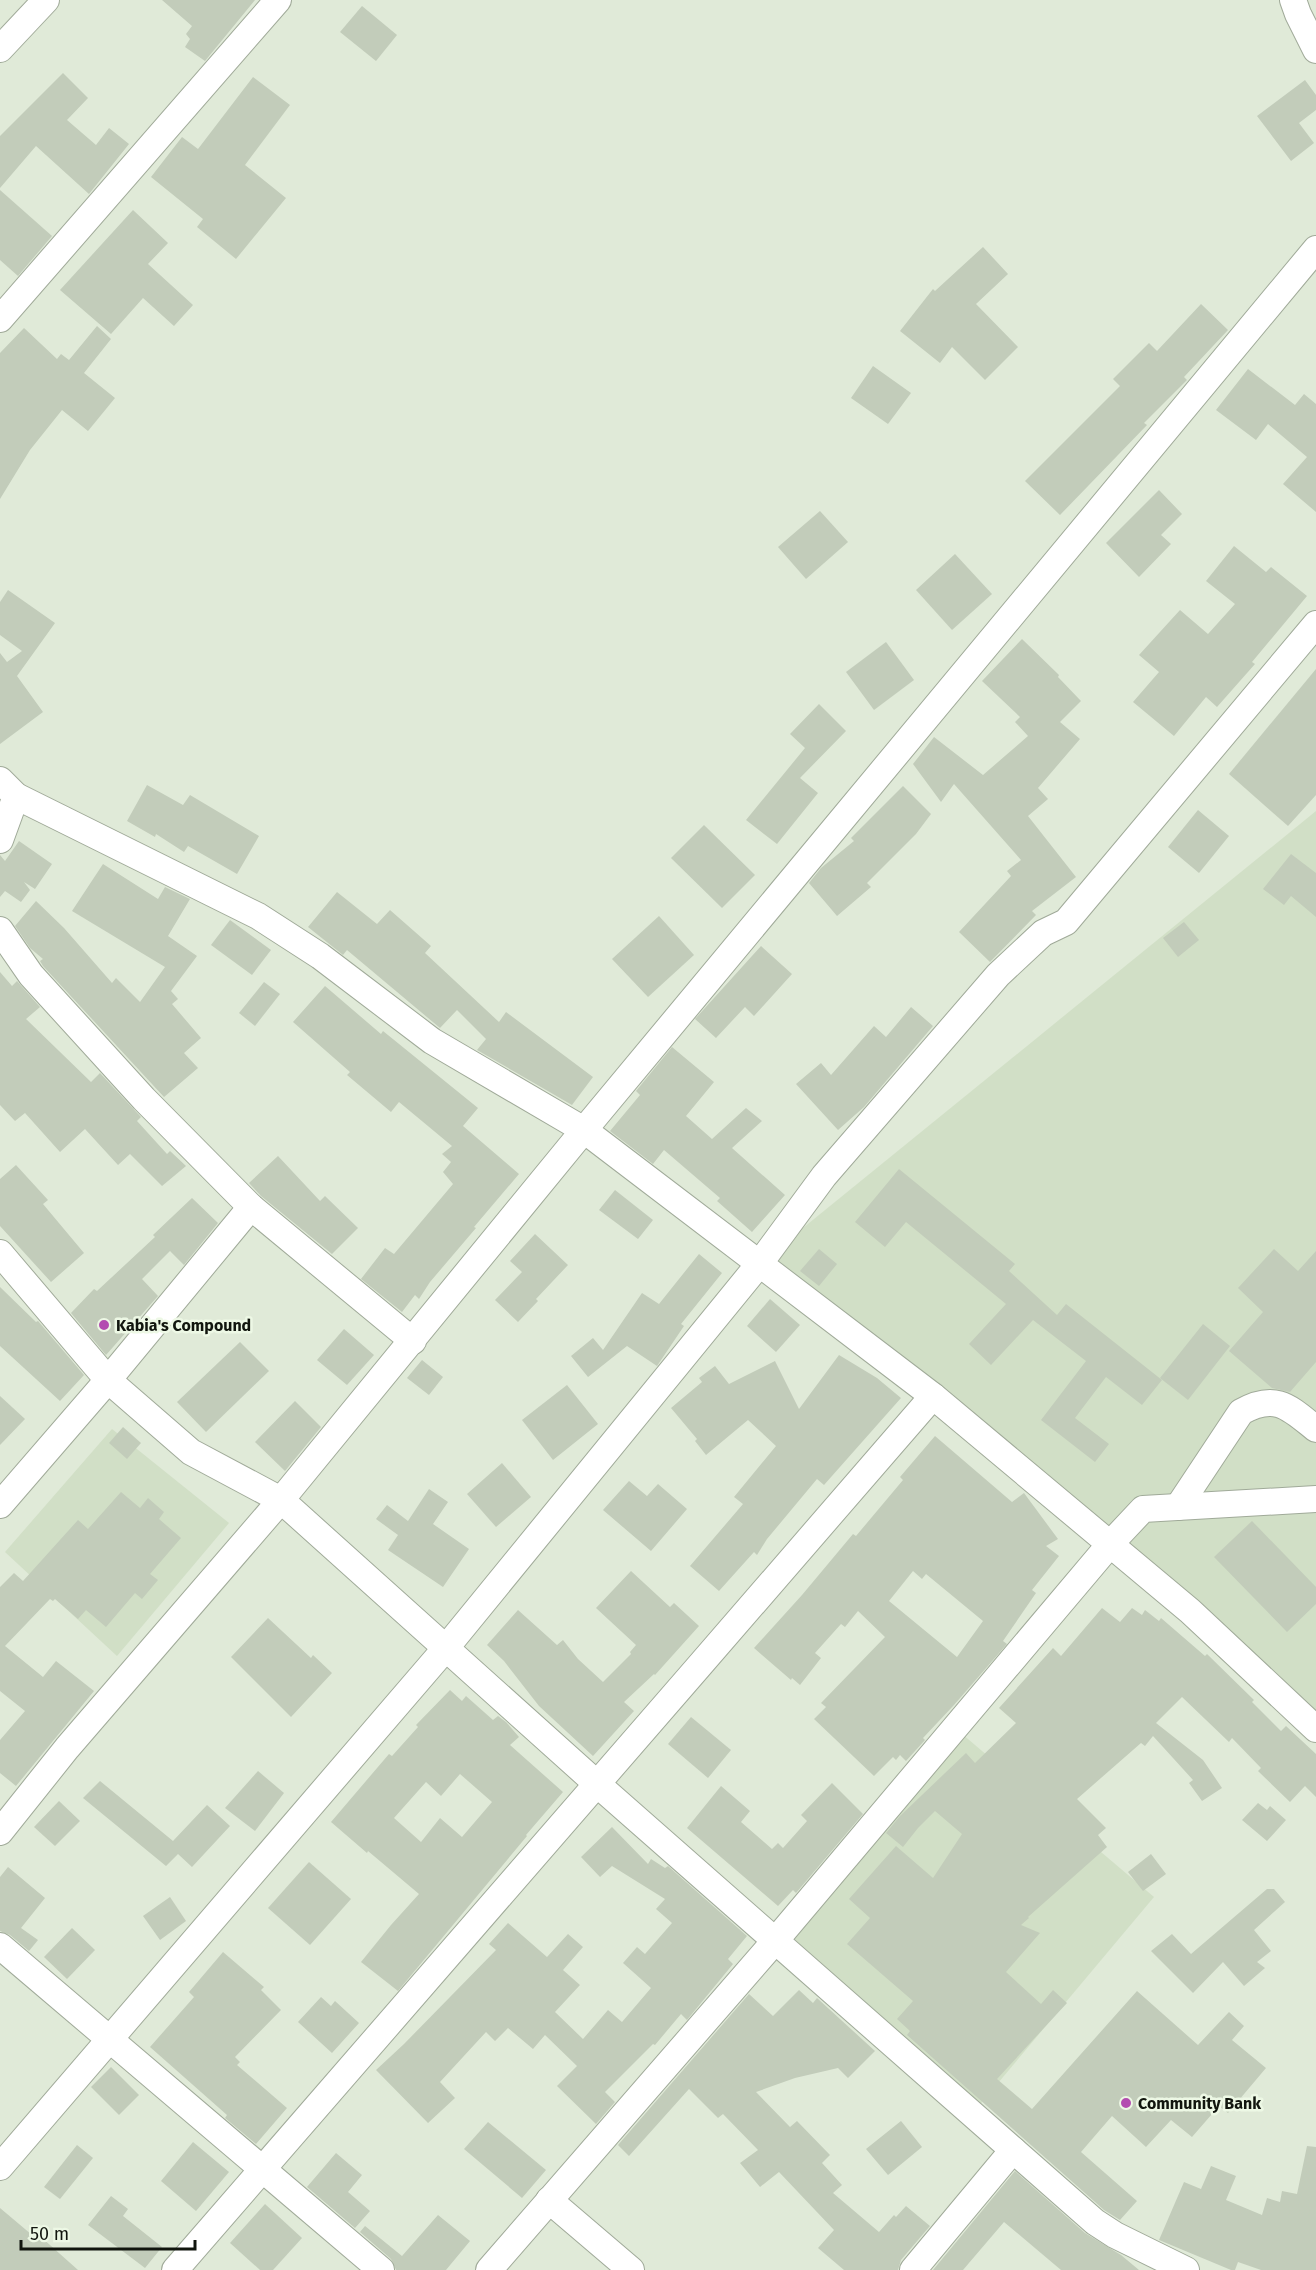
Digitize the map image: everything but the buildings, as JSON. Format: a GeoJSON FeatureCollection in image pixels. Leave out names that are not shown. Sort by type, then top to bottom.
{"type":"FeatureCollection","features":[{"type":"Feature","properties":{"kind":"street"},"geometry":{"type":"LineString","coordinates":[[0,49],[46,0]]}},
{"type":"Feature","properties":{"kind":"street"},"geometry":{"type":"LineString","coordinates":[[0,319],[278,0]]}},
{"type":"Feature","properties":{"kind":"street"},"geometry":{"type":"LineString","coordinates":[[1293,0],[1316,50]]}},
{"type":"Feature","properties":{"kind":"street"},"geometry":{"type":"LineString","coordinates":[[0,1832],[67,1748],[281,1500],[584,1130],[1316,249]]}},
{"type":"Feature","properties":{"kind":"street"},"geometry":{"type":"LineString","coordinates":[[0,2168],[446,1649],[760,1263],[824,1176],[998,975],[1043,933],[1066,922],[1316,624]]}},
{"type":"Feature","properties":{"kind":"street"},"geometry":{"type":"LineString","coordinates":[[0,840],[8,788],[258,916],[320,956],[432,1041],[584,1130],[933,1396],[1190,1611],[1316,1729]]}},
{"type":"Feature","properties":{"kind":"street"},"geometry":{"type":"LineString","coordinates":[[0,930],[31,975],[144,1099],[251,1208],[413,1341]]}},
{"type":"Feature","properties":{"kind":"street"},"geometry":{"type":"LineString","coordinates":[[0,1505],[108,1380],[251,1208]]}},
{"type":"Feature","properties":{"kind":"street"},"geometry":{"type":"LineString","coordinates":[[0,1253],[108,1380],[191,1452],[281,1500],[596,1783],[1095,2222],[1176,2268]]}},
{"type":"Feature","properties":{"kind":"street"},"geometry":{"type":"LineString","coordinates":[[175,2270],[414,1998],[596,1783],[933,1396]]}},
{"type":"Feature","properties":{"kind":"street"},"geometry":{"type":"LineString","coordinates":[[1178,1507],[1241,1412],[1252,1406],[1270,1403],[1288,1406],[1316,1429]]}},
{"type":"Feature","properties":{"kind":"street"},"geometry":{"type":"LineString","coordinates":[[489,2270],[775,1941],[1143,1509],[1316,1499]]}},
{"type":"Feature","properties":{"kind":"street"},"geometry":{"type":"LineString","coordinates":[[0,1946],[381,2270]]}},
{"type":"Feature","properties":{"kind":"street"},"geometry":{"type":"LineString","coordinates":[[913,2270],[1013,2150]]}},
{"type":"Feature","properties":{"kind":"street"},"geometry":{"type":"LineString","coordinates":[[549,2200],[631,2270]]}},
{"type":"Feature","properties":{"kind":"shaded area"},"geometry":{"type":"Polygon","coordinates":[[[1316,811],[1316,1734],[760,1263],[1316,811]]]}},
{"type":"Feature","properties":{"kind":"shaded area"},"geometry":{"type":"Polygon","coordinates":[[[112,1429],[229,1523],[117,1656],[5,1552],[112,1429]]]}},
{"type":"Feature","properties":{"kind":"shaded area"},"geometry":{"type":"Polygon","coordinates":[[[955,1728],[1154,1897],[972,2114],[775,1941],[955,1728]]]}},
{"type":"Feature","properties":{"kind":"place","name":"Kabia's Compound"},"geometry":{"type":"Point","coordinates":[104,1325]}},
{"type":"Feature","properties":{"kind":"place","name":"Community Bank"},"geometry":{"type":"Point","coordinates":[1126,2103]}}]}
